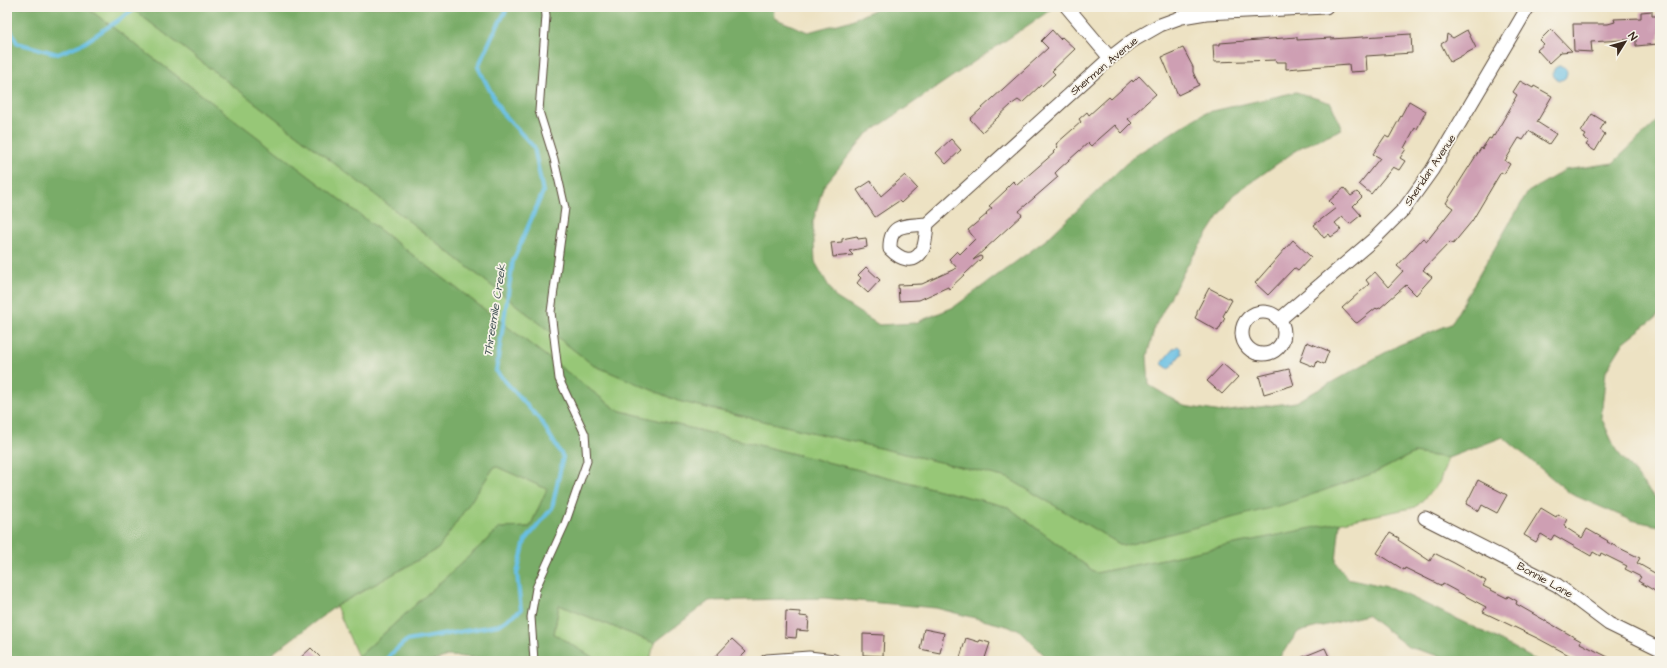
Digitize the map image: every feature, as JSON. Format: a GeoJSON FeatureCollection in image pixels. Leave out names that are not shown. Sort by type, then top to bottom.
{"type":"FeatureCollection","features":[{"type":"Feature","properties":{"kind":"street"},"geometry":{"type":"LineString","coordinates":[[1067,7],[1110,58]]}},
{"type":"Feature","properties":{"kind":"street","name":"Sherman Avenue"},"geometry":{"type":"LineString","coordinates":[[927,224],[1110,58],[1132,40],[1160,25],[1182,17],[1206,12],[1326,7]]}},
{"type":"Feature","properties":{"kind":"street","name":"Sheridan Avenue"},"geometry":{"type":"LineString","coordinates":[[1279,320],[1374,239],[1404,209],[1432,170],[1528,7]]}},
{"type":"Feature","properties":{"kind":"street","name":"Bonnie Lane"},"geometry":{"type":"LineString","coordinates":[[1425,518],[1557,585],[1609,624],[1660,649]]}},
{"type":"Feature","properties":{"kind":"street"},"geometry":{"type":"LineString","coordinates":[[767,661],[809,658],[834,661]]}},
{"type":"Feature","properties":{"kind":"lane"},"geometry":{"type":"LineString","coordinates":[[534,661],[531,616],[536,588],[565,524],[587,461],[585,434],[559,380],[551,312],[564,208],[554,159],[539,111],[546,16],[545,7]]}},
{"type":"Feature","properties":{"kind":"green space"},"geometry":{"type":"Polygon","coordinates":[[[7,7],[86,7],[617,410],[1008,507],[1096,573],[1340,522],[1336,562],[1347,578],[1392,588],[1492,636],[1537,661],[1457,661],[1408,647],[1367,615],[1298,632],[1277,661],[1050,661],[1018,629],[936,608],[824,598],[709,601],[654,643],[559,605],[554,634],[599,661],[500,661],[495,659],[447,656],[434,661],[358,661],[358,657],[500,528],[530,527],[547,489],[495,466],[438,549],[336,606],[264,661],[7,661],[7,7]]]}},
{"type":"Feature","properties":{"kind":"green space"},"geometry":{"type":"Polygon","coordinates":[[[86,7],[130,7],[373,193],[593,365],[678,401],[1008,478],[1123,546],[1377,472],[1414,453],[1448,458],[1439,483],[1416,507],[1096,573],[1008,507],[617,410],[86,7]]]}},
{"type":"Feature","properties":{"kind":"green space"},"geometry":{"type":"Polygon","coordinates":[[[130,7],[773,7],[774,18],[808,32],[849,21],[881,7],[1051,7],[1052,9],[866,135],[823,187],[813,222],[815,262],[835,297],[879,325],[915,323],[954,307],[1047,239],[1134,156],[1204,113],[1296,92],[1331,103],[1342,129],[1301,147],[1233,195],[1188,264],[1155,326],[1147,356],[1149,385],[1184,406],[1222,412],[1296,402],[1399,345],[1451,324],[1528,192],[1565,170],[1613,163],[1660,118],[1660,314],[1624,342],[1606,371],[1601,417],[1616,450],[1660,504],[1660,524],[1659,526],[1631,520],[1571,494],[1503,437],[1448,458],[1414,453],[1377,472],[1282,505],[1123,546],[1008,478],[678,401],[593,365],[373,193],[130,7]]]}},
{"type":"Feature","properties":{"kind":"green space"},"geometry":{"type":"Polygon","coordinates":[[[495,466],[547,489],[530,527],[500,528],[358,657],[336,606],[438,549],[495,466]]]}},
{"type":"Feature","properties":{"kind":"green space"},"geometry":{"type":"Polygon","coordinates":[[[559,605],[654,643],[650,661],[599,661],[554,634],[559,605]]]}},
{"type":"Feature","properties":{"kind":"water"},"geometry":{"type":"Polygon","coordinates":[[[1557,66],[1563,66],[1567,70],[1567,76],[1563,80],[1557,80],[1553,76],[1553,70],[1557,66]]]}},
{"type":"Feature","properties":{"kind":"water"},"geometry":{"type":"Polygon","coordinates":[[[1178,346],[1182,353],[1169,369],[1162,364],[1162,362],[1173,349],[1178,346]]]}},
{"type":"Feature","properties":{"kind":"building"},"geometry":{"type":"Polygon","coordinates":[[[1652,11],[1652,16],[1660,16],[1660,38],[1657,38],[1658,44],[1636,46],[1636,39],[1591,42],[1592,52],[1574,51],[1573,24],[1608,24],[1615,22],[1614,19],[1641,18],[1641,12],[1652,11]]]}},
{"type":"Feature","properties":{"kind":"building"},"geometry":{"type":"Polygon","coordinates":[[[1551,29],[1572,51],[1561,52],[1549,63],[1537,50],[1544,44],[1540,40],[1551,29]]]}},
{"type":"Feature","properties":{"kind":"building"},"geometry":{"type":"Polygon","coordinates":[[[1052,30],[1060,39],[1062,37],[1075,49],[1052,71],[1055,74],[1042,86],[1041,85],[1022,103],[1018,100],[1012,104],[982,132],[970,119],[1048,48],[1041,41],[1052,30]]]}},
{"type":"Feature","properties":{"kind":"building"},"geometry":{"type":"Polygon","coordinates":[[[1467,30],[1476,48],[1450,62],[1441,44],[1446,41],[1447,34],[1453,38],[1467,30]]]}},
{"type":"Feature","properties":{"kind":"building"},"geometry":{"type":"Polygon","coordinates":[[[1411,34],[1412,53],[1366,56],[1367,71],[1350,72],[1349,64],[1286,69],[1286,62],[1276,62],[1276,60],[1214,62],[1213,45],[1220,45],[1220,43],[1297,37],[1297,40],[1411,34]]]}},
{"type":"Feature","properties":{"kind":"building"},"geometry":{"type":"Polygon","coordinates":[[[1183,48],[1193,67],[1193,72],[1199,85],[1178,95],[1162,57],[1183,48]]]}},
{"type":"Feature","properties":{"kind":"building"},"geometry":{"type":"Polygon","coordinates":[[[1139,76],[1156,94],[1128,119],[1132,123],[1122,133],[1115,125],[1091,146],[1088,143],[1059,169],[1055,173],[1058,177],[1019,211],[1022,215],[973,260],[981,256],[982,258],[949,289],[948,287],[919,300],[899,301],[898,285],[922,284],[957,268],[949,259],[957,251],[960,254],[975,239],[968,230],[987,214],[986,213],[992,208],[989,206],[1006,190],[1005,189],[1013,181],[1017,185],[1054,153],[1053,152],[1058,147],[1056,144],[1081,122],[1079,119],[1087,112],[1089,115],[1109,97],[1111,99],[1132,80],[1133,82],[1139,76]]]}},
{"type":"Feature","properties":{"kind":"building"},"geometry":{"type":"Polygon","coordinates":[[[1520,81],[1533,88],[1534,86],[1552,96],[1537,122],[1556,134],[1549,144],[1529,131],[1523,140],[1519,138],[1505,161],[1510,164],[1504,174],[1501,172],[1472,221],[1453,244],[1450,242],[1423,270],[1432,277],[1416,295],[1406,285],[1380,308],[1376,308],[1357,323],[1355,322],[1342,308],[1369,284],[1366,280],[1375,272],[1388,287],[1403,271],[1397,266],[1423,238],[1427,241],[1453,208],[1446,203],[1481,148],[1482,149],[1489,138],[1491,139],[1493,135],[1494,136],[1515,100],[1517,95],[1513,92],[1520,81]]]}},
{"type":"Feature","properties":{"kind":"building"},"geometry":{"type":"Polygon","coordinates":[[[1409,101],[1426,111],[1417,129],[1415,128],[1404,148],[1406,149],[1400,158],[1405,161],[1399,170],[1393,167],[1371,194],[1359,184],[1380,158],[1373,154],[1385,136],[1389,138],[1409,101]]]}},
{"type":"Feature","properties":{"kind":"building"},"geometry":{"type":"Polygon","coordinates":[[[1592,114],[1605,122],[1600,130],[1605,134],[1595,151],[1586,145],[1589,141],[1584,138],[1586,135],[1581,132],[1592,114]]]}},
{"type":"Feature","properties":{"kind":"building"},"geometry":{"type":"Polygon","coordinates":[[[951,139],[961,150],[946,164],[936,153],[951,139]]]}},
{"type":"Feature","properties":{"kind":"building"},"geometry":{"type":"Polygon","coordinates":[[[905,175],[917,188],[901,203],[899,201],[875,217],[857,190],[871,181],[881,196],[905,175]]]}},
{"type":"Feature","properties":{"kind":"building"},"geometry":{"type":"Polygon","coordinates":[[[1344,188],[1351,196],[1357,192],[1362,197],[1353,206],[1361,215],[1350,224],[1342,217],[1335,223],[1341,230],[1331,237],[1329,234],[1324,238],[1314,225],[1336,208],[1329,201],[1344,188]]]}},
{"type":"Feature","properties":{"kind":"building"},"geometry":{"type":"Polygon","coordinates":[[[857,236],[858,239],[866,238],[867,247],[849,251],[853,255],[833,257],[831,243],[842,242],[842,239],[857,236]]]}},
{"type":"Feature","properties":{"kind":"building"},"geometry":{"type":"Polygon","coordinates":[[[1293,240],[1311,257],[1298,271],[1294,268],[1268,295],[1255,283],[1293,240]]]}},
{"type":"Feature","properties":{"kind":"building"},"geometry":{"type":"Polygon","coordinates":[[[866,267],[880,280],[868,293],[857,283],[861,278],[858,275],[866,267]]]}},
{"type":"Feature","properties":{"kind":"building"},"geometry":{"type":"Polygon","coordinates":[[[1209,288],[1232,300],[1223,316],[1225,318],[1218,331],[1195,318],[1209,288]]]}},
{"type":"Feature","properties":{"kind":"building"},"geometry":{"type":"Polygon","coordinates":[[[1307,342],[1329,351],[1324,364],[1317,361],[1315,367],[1300,361],[1307,342]]]}},
{"type":"Feature","properties":{"kind":"building"},"geometry":{"type":"Polygon","coordinates":[[[1223,364],[1238,377],[1222,394],[1207,381],[1223,364]]]}},
{"type":"Feature","properties":{"kind":"building"},"geometry":{"type":"Polygon","coordinates":[[[1289,369],[1294,385],[1264,394],[1259,376],[1289,369]]]}},
{"type":"Feature","properties":{"kind":"building"},"geometry":{"type":"Polygon","coordinates":[[[1478,480],[1507,495],[1497,513],[1482,505],[1479,511],[1466,504],[1478,480]]]}},
{"type":"Feature","properties":{"kind":"building"},"geometry":{"type":"Polygon","coordinates":[[[1541,508],[1556,517],[1558,514],[1567,519],[1564,525],[1566,526],[1565,527],[1582,538],[1587,529],[1608,541],[1607,542],[1640,558],[1637,563],[1660,576],[1660,594],[1638,581],[1641,577],[1625,569],[1627,566],[1601,553],[1600,556],[1593,552],[1591,556],[1554,535],[1551,540],[1541,534],[1536,542],[1524,535],[1541,508]]]}},
{"type":"Feature","properties":{"kind":"building"},"geometry":{"type":"Polygon","coordinates":[[[1390,533],[1430,561],[1434,553],[1486,581],[1483,586],[1507,598],[1508,596],[1517,601],[1516,604],[1581,641],[1580,643],[1616,661],[1580,661],[1483,612],[1486,607],[1443,584],[1442,586],[1405,568],[1404,570],[1377,553],[1390,533]]]}},
{"type":"Feature","properties":{"kind":"building"},"geometry":{"type":"Polygon","coordinates":[[[786,611],[800,612],[800,616],[809,617],[808,631],[797,630],[796,638],[785,637],[786,611]]]}},
{"type":"Feature","properties":{"kind":"building"},"geometry":{"type":"Polygon","coordinates":[[[924,629],[944,633],[940,653],[920,649],[924,629]]]}},
{"type":"Feature","properties":{"kind":"building"},"geometry":{"type":"Polygon","coordinates":[[[863,634],[884,635],[883,656],[863,655],[863,634]]]}},
{"type":"Feature","properties":{"kind":"building"},"geometry":{"type":"Polygon","coordinates":[[[966,638],[979,642],[980,640],[990,643],[984,661],[959,661],[966,638]]]}},
{"type":"Feature","properties":{"kind":"building"},"geometry":{"type":"Polygon","coordinates":[[[732,639],[746,652],[737,661],[711,661],[732,639]]]}},
{"type":"Feature","properties":{"kind":"building"},"geometry":{"type":"Polygon","coordinates":[[[311,648],[324,661],[297,661],[311,648]]]}},
{"type":"Feature","properties":{"kind":"building"},"geometry":{"type":"Polygon","coordinates":[[[1325,648],[1331,661],[1293,661],[1325,648]]]}},
{"type":"Feature","properties":{"kind":"waterway","name":"Threemile Creek"},"geometry":{"type":"LineString","coordinates":[[7,22],[17,43],[58,54],[84,43],[138,7]]}},
{"type":"Feature","properties":{"kind":"waterway","name":"Threemile Creek"},"geometry":{"type":"LineString","coordinates":[[387,661],[390,655],[406,641],[499,625],[521,610],[517,574],[525,541],[552,508],[563,457],[541,421],[496,371],[513,261],[543,192],[534,147],[501,112],[478,67],[493,34],[508,7]]}}]}
